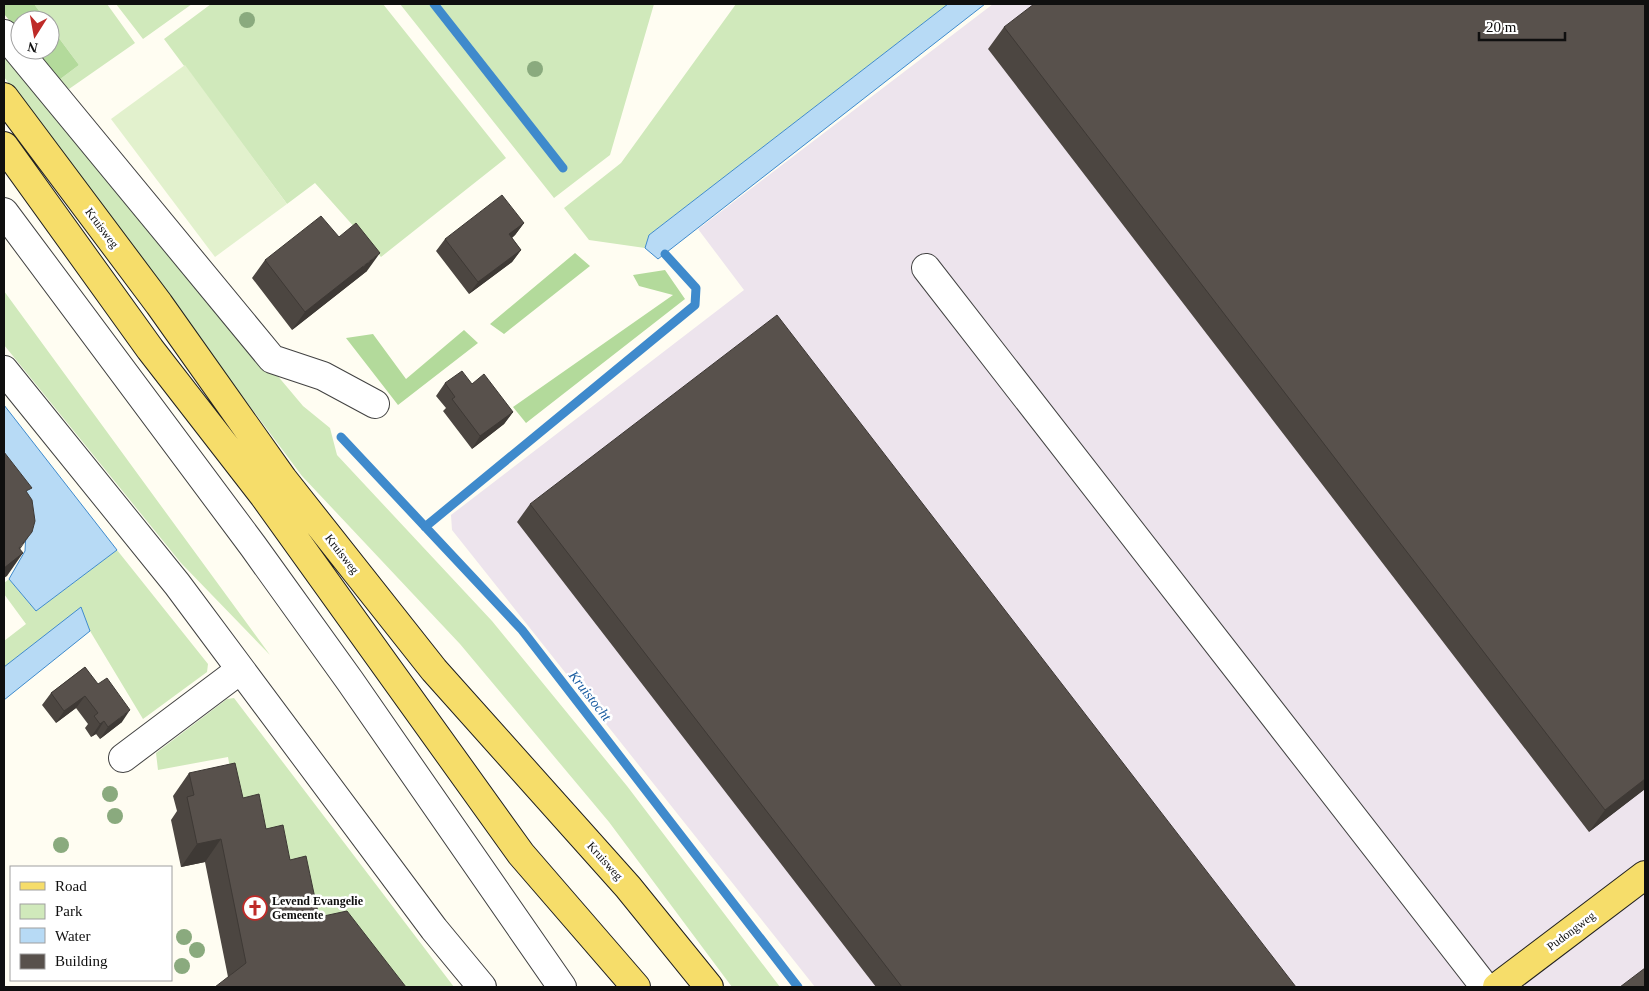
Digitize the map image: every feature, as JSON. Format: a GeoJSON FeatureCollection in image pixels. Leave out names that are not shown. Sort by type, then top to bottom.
{"type":"FeatureCollection","features":[{"type":"Feature","properties":{"kind":"main road","name":"Kruisweg"},"geometry":{"type":"LineString","coordinates":[[4,97],[159,304],[283,479],[403,632],[440,677],[628,887],[709,987]]}},
{"type":"Feature","properties":{"kind":"main road"},"geometry":{"type":"LineString","coordinates":[[4,146],[150,349],[264,496],[520,854],[636,987]]}},
{"type":"Feature","properties":{"kind":"main road","name":"Pudongweg"},"geometry":{"type":"LineString","coordinates":[[1497,987],[1645,876]]}},
{"type":"Feature","properties":{"kind":"street"},"geometry":{"type":"LineString","coordinates":[[4,34],[272,359],[323,376],[375,404]]}},
{"type":"Feature","properties":{"kind":"street"},"geometry":{"type":"LineString","coordinates":[[4,212],[344,673],[562,987]]}},
{"type":"Feature","properties":{"kind":"street"},"geometry":{"type":"LineString","coordinates":[[926,268],[1485,987]]}},
{"type":"Feature","properties":{"kind":"street"},"geometry":{"type":"LineString","coordinates":[[4,370],[177,584],[434,929],[482,987]]}},
{"type":"Feature","properties":{"kind":"street"},"geometry":{"type":"LineString","coordinates":[[123,758],[240,670]]}},
{"type":"Feature","properties":{"kind":"shaded area"},"geometry":{"type":"Polygon","coordinates":[[[993,4],[1645,4],[1645,987],[815,987],[452,530],[451,515],[744,290],[698,229],[993,4]]]}},
{"type":"Feature","properties":{"kind":"green space"},"geometry":{"type":"Polygon","coordinates":[[[4,4],[34,4],[38,10],[10,10],[10,21],[4,14],[4,4]]]}},
{"type":"Feature","properties":{"kind":"green space"},"geometry":{"type":"Polygon","coordinates":[[[34,4],[107,4],[135,43],[69,89],[59,80],[79,65],[60,39],[60,10],[38,10],[34,4]]]}},
{"type":"Feature","properties":{"kind":"green space"},"geometry":{"type":"Polygon","coordinates":[[[116,4],[192,4],[143,39],[116,4]]]}},
{"type":"Feature","properties":{"kind":"green space"},"geometry":{"type":"Polygon","coordinates":[[[211,4],[383,4],[506,158],[381,257],[315,183],[287,204],[164,39],[211,4]]]}},
{"type":"Feature","properties":{"kind":"green space"},"geometry":{"type":"Polygon","coordinates":[[[400,4],[654,4],[610,155],[554,198],[400,4]]]}},
{"type":"Feature","properties":{"kind":"green space"},"geometry":{"type":"Polygon","coordinates":[[[736,4],[948,4],[649,235],[645,248],[589,240],[564,208],[621,163],[736,4]]]}},
{"type":"Feature","properties":{"kind":"green space"},"geometry":{"type":"Polygon","coordinates":[[[60,39],[79,65],[59,80],[42,60],[60,60],[60,39]]]}},
{"type":"Feature","properties":{"kind":"green space"},"geometry":{"type":"Polygon","coordinates":[[[4,51],[303,406],[330,428],[337,455],[492,621],[627,786],[780,987],[732,987],[609,822],[460,644],[302,476],[4,77],[4,51]]]}},
{"type":"Feature","properties":{"kind":"green space"},"geometry":{"type":"Polygon","coordinates":[[[185,65],[287,204],[215,257],[111,119],[185,65]]]}},
{"type":"Feature","properties":{"kind":"green space"},"geometry":{"type":"Polygon","coordinates":[[[575,253],[590,266],[504,334],[490,324],[575,253]]]}},
{"type":"Feature","properties":{"kind":"green space"},"geometry":{"type":"Polygon","coordinates":[[[665,270],[685,299],[526,423],[513,407],[673,295],[639,286],[633,275],[665,270]]]}},
{"type":"Feature","properties":{"kind":"green space"},"geometry":{"type":"Polygon","coordinates":[[[4,291],[270,655],[181,563],[4,345],[4,291]]]}},
{"type":"Feature","properties":{"kind":"green space"},"geometry":{"type":"Polygon","coordinates":[[[464,330],[478,343],[398,405],[346,338],[373,334],[406,379],[464,330]]]}},
{"type":"Feature","properties":{"kind":"green space"},"geometry":{"type":"Polygon","coordinates":[[[117,550],[208,664],[207,672],[143,719],[90,631],[81,608],[4,667],[4,641],[26,624],[4,594],[4,583],[9,579],[36,611],[117,550]]]}},
{"type":"Feature","properties":{"kind":"green space"},"geometry":{"type":"Polygon","coordinates":[[[234,698],[454,987],[376,987],[305,936],[238,815],[228,757],[158,770],[156,753],[227,699],[234,698]]]}},
{"type":"Feature","properties":{"kind":"water"},"geometry":{"type":"Polygon","coordinates":[[[948,4],[985,4],[658,259],[645,248],[649,235],[948,4]]]}},
{"type":"Feature","properties":{"kind":"water"},"geometry":{"type":"Polygon","coordinates":[[[4,405],[117,550],[36,611],[9,579],[25,551],[26,532],[4,483],[4,405]]]}},
{"type":"Feature","properties":{"kind":"water"},"geometry":{"type":"Polygon","coordinates":[[[81,607],[90,631],[4,700],[4,667],[81,607]]]}},
{"type":"Feature","properties":{"kind":"building"},"geometry":{"type":"Polygon","coordinates":[[[1034,4],[1645,4],[1645,779],[1605,810],[1004,27],[1034,4]]]}},
{"type":"Feature","properties":{"kind":"building"},"geometry":{"type":"Polygon","coordinates":[[[502,195],[524,223],[509,234],[521,250],[478,282],[445,239],[502,195]]]}},
{"type":"Feature","properties":{"kind":"building"},"geometry":{"type":"Polygon","coordinates":[[[321,216],[339,237],[356,223],[380,253],[305,312],[265,260],[321,216]]]}},
{"type":"Feature","properties":{"kind":"building"},"geometry":{"type":"Polygon","coordinates":[[[777,315],[1296,987],[902,987],[530,504],[777,315]]]}},
{"type":"Feature","properties":{"kind":"building"},"geometry":{"type":"Polygon","coordinates":[[[462,371],[472,384],[484,374],[513,412],[480,436],[452,399],[455,397],[445,383],[462,371]]]}},
{"type":"Feature","properties":{"kind":"building"},"geometry":{"type":"Polygon","coordinates":[[[4,452],[32,488],[26,491],[32,500],[35,521],[32,532],[19,548],[23,553],[4,568],[4,452]]]}},
{"type":"Feature","properties":{"kind":"building"},"geometry":{"type":"Polygon","coordinates":[[[85,667],[98,684],[107,678],[130,710],[108,727],[104,721],[100,724],[94,716],[98,713],[85,696],[64,711],[51,693],[85,667]]]}},
{"type":"Feature","properties":{"kind":"building","name":"Levend Evangelie Gemeente"},"geometry":{"type":"Polygon","coordinates":[[[235,763],[243,798],[259,794],[266,829],[283,825],[290,860],[306,856],[319,917],[347,911],[406,987],[215,987],[246,963],[221,839],[197,844],[187,797],[194,795],[189,773],[235,763]]]}},
{"type":"Feature","properties":{"kind":"building"},"geometry":{"type":"Polygon","coordinates":[[[1645,968],[1645,987],[1620,987],[1645,968]]]}},
{"type":"Feature","properties":{"kind":"waterway"},"geometry":{"type":"LineString","coordinates":[[434,4],[563,168]]}},
{"type":"Feature","properties":{"kind":"waterway"},"geometry":{"type":"LineString","coordinates":[[425,527],[695,305],[696,288],[665,254]]}},
{"type":"Feature","properties":{"kind":"waterway","name":"Kruistocht"},"geometry":{"type":"LineString","coordinates":[[341,437],[522,630],[798,987]]}},
{"type":"Feature","properties":{"kind":"place","name":"Levend Evangelie Gemeente"},"geometry":{"type":"Point","coordinates":[255,908]}}]}
